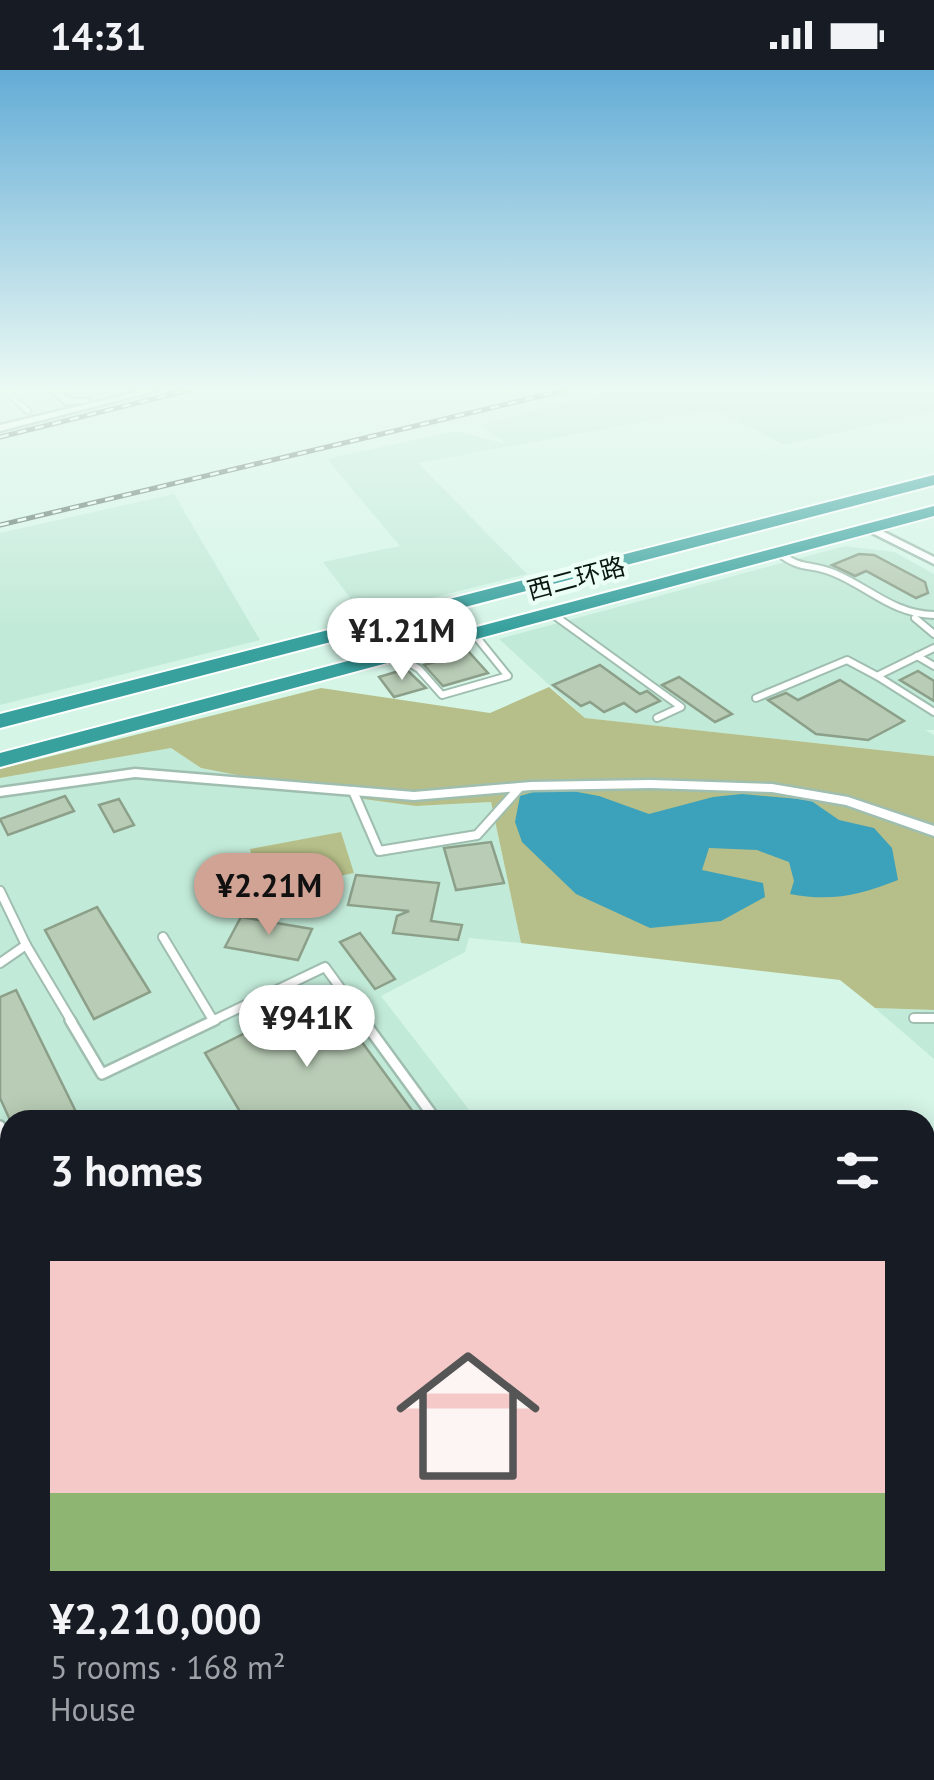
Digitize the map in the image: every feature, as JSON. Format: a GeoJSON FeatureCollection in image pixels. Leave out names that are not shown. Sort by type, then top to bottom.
{"type":"FeatureCollection","features":[{"type":"Feature","properties":{"kind":"highway","name":"西二环路"},"geometry":{"type":"LineString","coordinates":[[0,706],[934,472]]}},
{"type":"Feature","properties":{"kind":"highway","name":"西二环路"},"geometry":{"type":"LineString","coordinates":[[0,721],[934,480]]}},
{"type":"Feature","properties":{"kind":"highway","name":"西二环路"},"geometry":{"type":"LineString","coordinates":[[0,740],[934,494]]}},
{"type":"Feature","properties":{"kind":"highway","name":"西二环路"},"geometry":{"type":"LineString","coordinates":[[0,760],[934,510]]}},
{"type":"Feature","properties":{"kind":"street"},"geometry":{"type":"LineString","coordinates":[[869,528],[934,562]]}},
{"type":"Feature","properties":{"kind":"street"},"geometry":{"type":"LineString","coordinates":[[0,792],[135,772],[414,796],[520,787],[651,784],[772,788],[848,801],[934,831]]}},
{"type":"Feature","properties":{"kind":"lane"},"geometry":{"type":"LineString","coordinates":[[777,552],[796,566],[818,564],[915,618],[934,634]]}},
{"type":"Feature","properties":{"kind":"lane"},"geometry":{"type":"LineString","coordinates":[[552,613],[680,706],[657,718]]}},
{"type":"Feature","properties":{"kind":"lane"},"geometry":{"type":"LineString","coordinates":[[915,618],[934,615]]}},
{"type":"Feature","properties":{"kind":"lane"},"geometry":{"type":"LineString","coordinates":[[395,654],[419,669],[442,695],[508,676],[474,634]]}},
{"type":"Feature","properties":{"kind":"lane"},"geometry":{"type":"LineString","coordinates":[[877,676],[934,648]]}},
{"type":"Feature","properties":{"kind":"lane"},"geometry":{"type":"LineString","coordinates":[[918,656],[934,666]]}},
{"type":"Feature","properties":{"kind":"lane"},"geometry":{"type":"LineString","coordinates":[[756,698],[847,660],[934,712]]}},
{"type":"Feature","properties":{"kind":"lane"},"geometry":{"type":"LineString","coordinates":[[353,791],[379,852],[477,835],[520,787]]}},
{"type":"Feature","properties":{"kind":"lane"},"geometry":{"type":"LineString","coordinates":[[0,891],[26,945],[102,1074],[325,966],[429,1110]]}},
{"type":"Feature","properties":{"kind":"lane"},"geometry":{"type":"LineString","coordinates":[[163,938],[214,1020]]}},
{"type":"Feature","properties":{"kind":"lane"},"geometry":{"type":"LineString","coordinates":[[0,963],[26,945]]}},
{"type":"Feature","properties":{"kind":"lane"},"geometry":{"type":"LineString","coordinates":[[914,1018],[934,1018]]}},
{"type":"Feature","properties":{"kind":"shaded area"},"geometry":{"type":"Polygon","coordinates":[[[336,470],[425,470],[527,574],[363,615],[323,562],[400,546],[336,470]]]}},
{"type":"Feature","properties":{"kind":"shaded area"},"geometry":{"type":"Polygon","coordinates":[[[174,494],[260,640],[0,705],[0,533],[174,494]]]}},
{"type":"Feature","properties":{"kind":"shaded area"},"geometry":{"type":"Polygon","coordinates":[[[845,546],[894,552],[934,574],[934,730],[925,730],[934,735],[934,756],[585,718],[499,639],[845,546]]]}},
{"type":"Feature","properties":{"kind":"shaded area"},"geometry":{"type":"Polygon","coordinates":[[[171,748],[201,768],[416,806],[491,802],[521,943],[469,938],[465,952],[381,996],[469,1110],[0,1110],[0,778],[171,748]]]}},
{"type":"Feature","properties":{"kind":"shaded area"},"geometry":{"type":"Polygon","coordinates":[[[875,1008],[934,1010],[934,1059],[875,1008]]]}},
{"type":"Feature","properties":{"kind":"green space"},"geometry":{"type":"Polygon","coordinates":[[[549,687],[585,718],[934,756],[934,1010],[875,1008],[840,980],[521,943],[491,802],[416,806],[356,798],[201,768],[171,748],[0,778],[0,769],[321,688],[490,713],[549,687]]]}},
{"type":"Feature","properties":{"kind":"green space"},"geometry":{"type":"Polygon","coordinates":[[[341,832],[354,873],[261,892],[250,849],[341,832]]]}},
{"type":"Feature","properties":{"kind":"water"},"geometry":{"type":"Polygon","coordinates":[[[551,787],[599,796],[649,814],[713,797],[742,794],[810,800],[839,820],[874,828],[892,848],[898,880],[845,896],[790,894],[794,881],[789,862],[757,850],[709,848],[702,870],[763,883],[765,897],[721,921],[650,928],[576,894],[522,842],[515,822],[520,796],[551,787]]]}},
{"type":"Feature","properties":{"kind":"building"},"geometry":{"type":"Polygon","coordinates":[[[859,554],[874,555],[925,582],[928,593],[916,598],[866,571],[855,576],[832,565],[859,554]]]}},
{"type":"Feature","properties":{"kind":"building"},"geometry":{"type":"Polygon","coordinates":[[[469,652],[488,673],[443,686],[424,665],[469,652]]]}},
{"type":"Feature","properties":{"kind":"building"},"geometry":{"type":"Polygon","coordinates":[[[600,665],[640,694],[647,691],[660,701],[636,712],[624,703],[604,712],[590,702],[581,706],[553,685],[600,665]]]}},
{"type":"Feature","properties":{"kind":"building"},"geometry":{"type":"Polygon","coordinates":[[[406,669],[426,688],[394,697],[379,677],[406,669]]]}},
{"type":"Feature","properties":{"kind":"building"},"geometry":{"type":"Polygon","coordinates":[[[918,671],[934,681],[934,701],[900,680],[918,671]]]}},
{"type":"Feature","properties":{"kind":"building"},"geometry":{"type":"Polygon","coordinates":[[[679,677],[732,714],[715,722],[662,685],[679,677]]]}},
{"type":"Feature","properties":{"kind":"building"},"geometry":{"type":"Polygon","coordinates":[[[840,680],[904,721],[868,740],[816,734],[768,700],[786,693],[798,700],[840,680]]]}},
{"type":"Feature","properties":{"kind":"building"},"geometry":{"type":"Polygon","coordinates":[[[65,796],[74,811],[8,835],[0,819],[65,796]]]}},
{"type":"Feature","properties":{"kind":"building"},"geometry":{"type":"Polygon","coordinates":[[[119,799],[134,825],[114,832],[99,805],[119,799]]]}},
{"type":"Feature","properties":{"kind":"building"},"geometry":{"type":"Polygon","coordinates":[[[491,842],[504,883],[456,890],[444,848],[491,842]]]}},
{"type":"Feature","properties":{"kind":"building"},"geometry":{"type":"Polygon","coordinates":[[[356,875],[439,883],[431,921],[462,925],[458,940],[393,933],[397,916],[409,911],[348,905],[356,875]]]}},
{"type":"Feature","properties":{"kind":"building"},"geometry":{"type":"Polygon","coordinates":[[[97,907],[150,992],[94,1019],[45,930],[97,907]]]}},
{"type":"Feature","properties":{"kind":"building"},"geometry":{"type":"Polygon","coordinates":[[[241,917],[312,929],[298,960],[225,947],[241,917]]]}},
{"type":"Feature","properties":{"kind":"building"},"geometry":{"type":"Polygon","coordinates":[[[360,933],[395,979],[375,989],[340,942],[360,933]]]}},
{"type":"Feature","properties":{"kind":"building"},"geometry":{"type":"Polygon","coordinates":[[[16,990],[75,1110],[5,1110],[0,1098],[0,997],[16,990]]]}},
{"type":"Feature","properties":{"kind":"building"},"geometry":{"type":"Polygon","coordinates":[[[326,993],[412,1110],[239,1110],[205,1053],[326,993]]]}},
{"type":"Feature","properties":{"kind":"railway"},"geometry":{"type":"LineString","coordinates":[[0,525],[231,470]]}}]}
